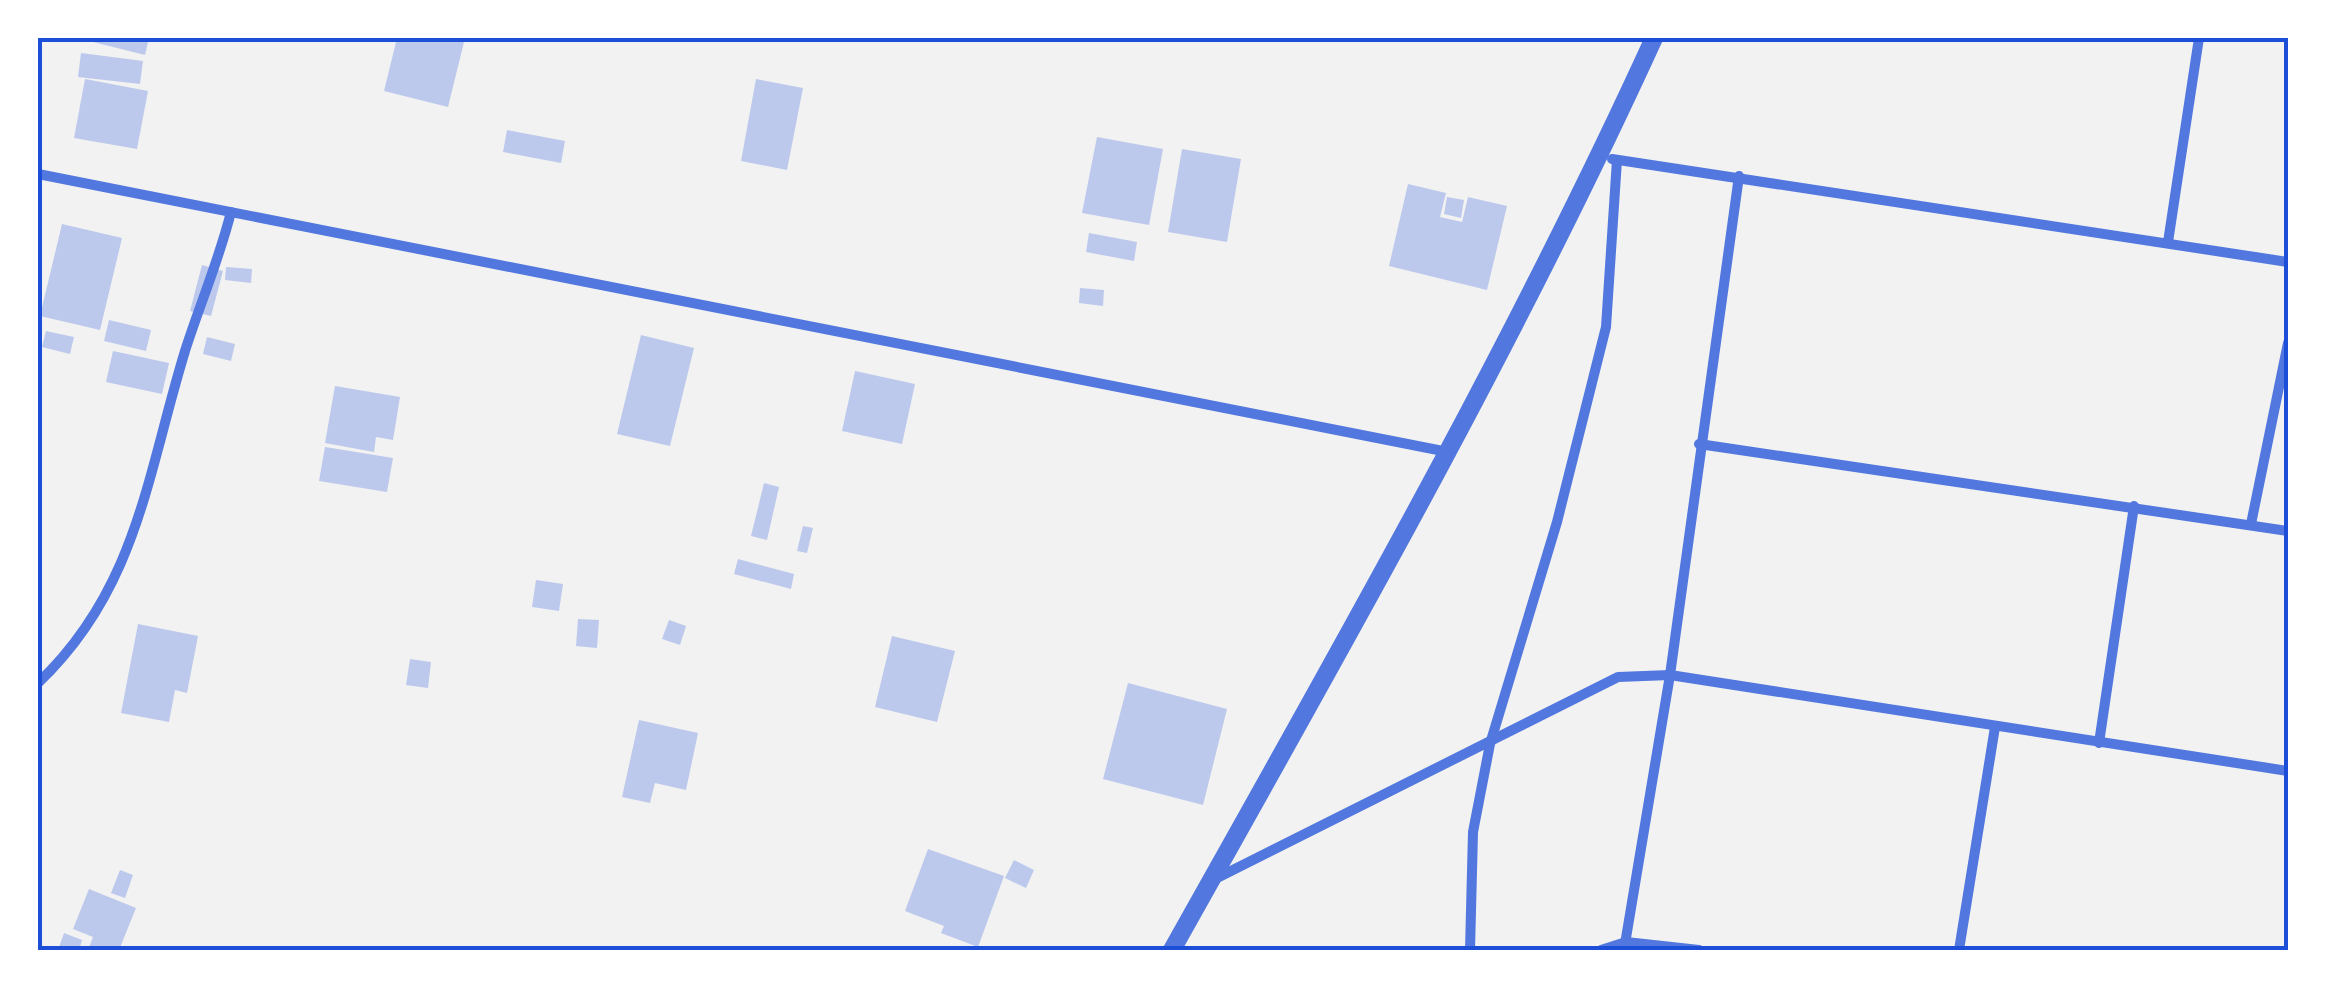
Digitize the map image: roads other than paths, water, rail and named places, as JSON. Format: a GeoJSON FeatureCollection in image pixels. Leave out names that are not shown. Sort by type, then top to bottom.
{"type":"FeatureCollection","features":[{"type":"Feature","properties":{"kind":"street"},"geometry":{"type":"LineString","coordinates":[[1172,950],[1608,159],[1654,38]]}},
{"type":"Feature","properties":{"kind":"street"},"geometry":{"type":"LineString","coordinates":[[2168,242],[2199,38]]}},
{"type":"Feature","properties":{"kind":"street"},"geometry":{"type":"LineString","coordinates":[[1608,159],[2288,262]]}},
{"type":"Feature","properties":{"kind":"street"},"geometry":{"type":"LineString","coordinates":[[1470,950],[1473,832],[1490,744],[1552,541],[1606,327],[1608,159]]}},
{"type":"Feature","properties":{"kind":"street"},"geometry":{"type":"LineString","coordinates":[[38,174],[1449,452]]}},
{"type":"Feature","properties":{"kind":"street"},"geometry":{"type":"LineString","coordinates":[[1625,946],[1670,674],[1739,176]]}},
{"type":"Feature","properties":{"kind":"street"},"geometry":{"type":"LineString","coordinates":[[38,683],[88,628],[117,576],[142,515],[186,348],[215,274],[231,212]]}},
{"type":"Feature","properties":{"kind":"street"},"geometry":{"type":"LineString","coordinates":[[2251,524],[2288,343]]}},
{"type":"Feature","properties":{"kind":"street"},"geometry":{"type":"LineString","coordinates":[[1699,444],[2288,531]]}},
{"type":"Feature","properties":{"kind":"street"},"geometry":{"type":"LineString","coordinates":[[2098,743],[2134,506]]}},
{"type":"Feature","properties":{"kind":"street"},"geometry":{"type":"LineString","coordinates":[[1210,882],[1618,677],[1670,674],[2288,771]]}},
{"type":"Feature","properties":{"kind":"street"},"geometry":{"type":"LineString","coordinates":[[1960,950],[1995,727]]}},
{"type":"Feature","properties":{"kind":"street"},"geometry":{"type":"LineString","coordinates":[[1601,950],[1625,946],[1699,950]]}}]}
